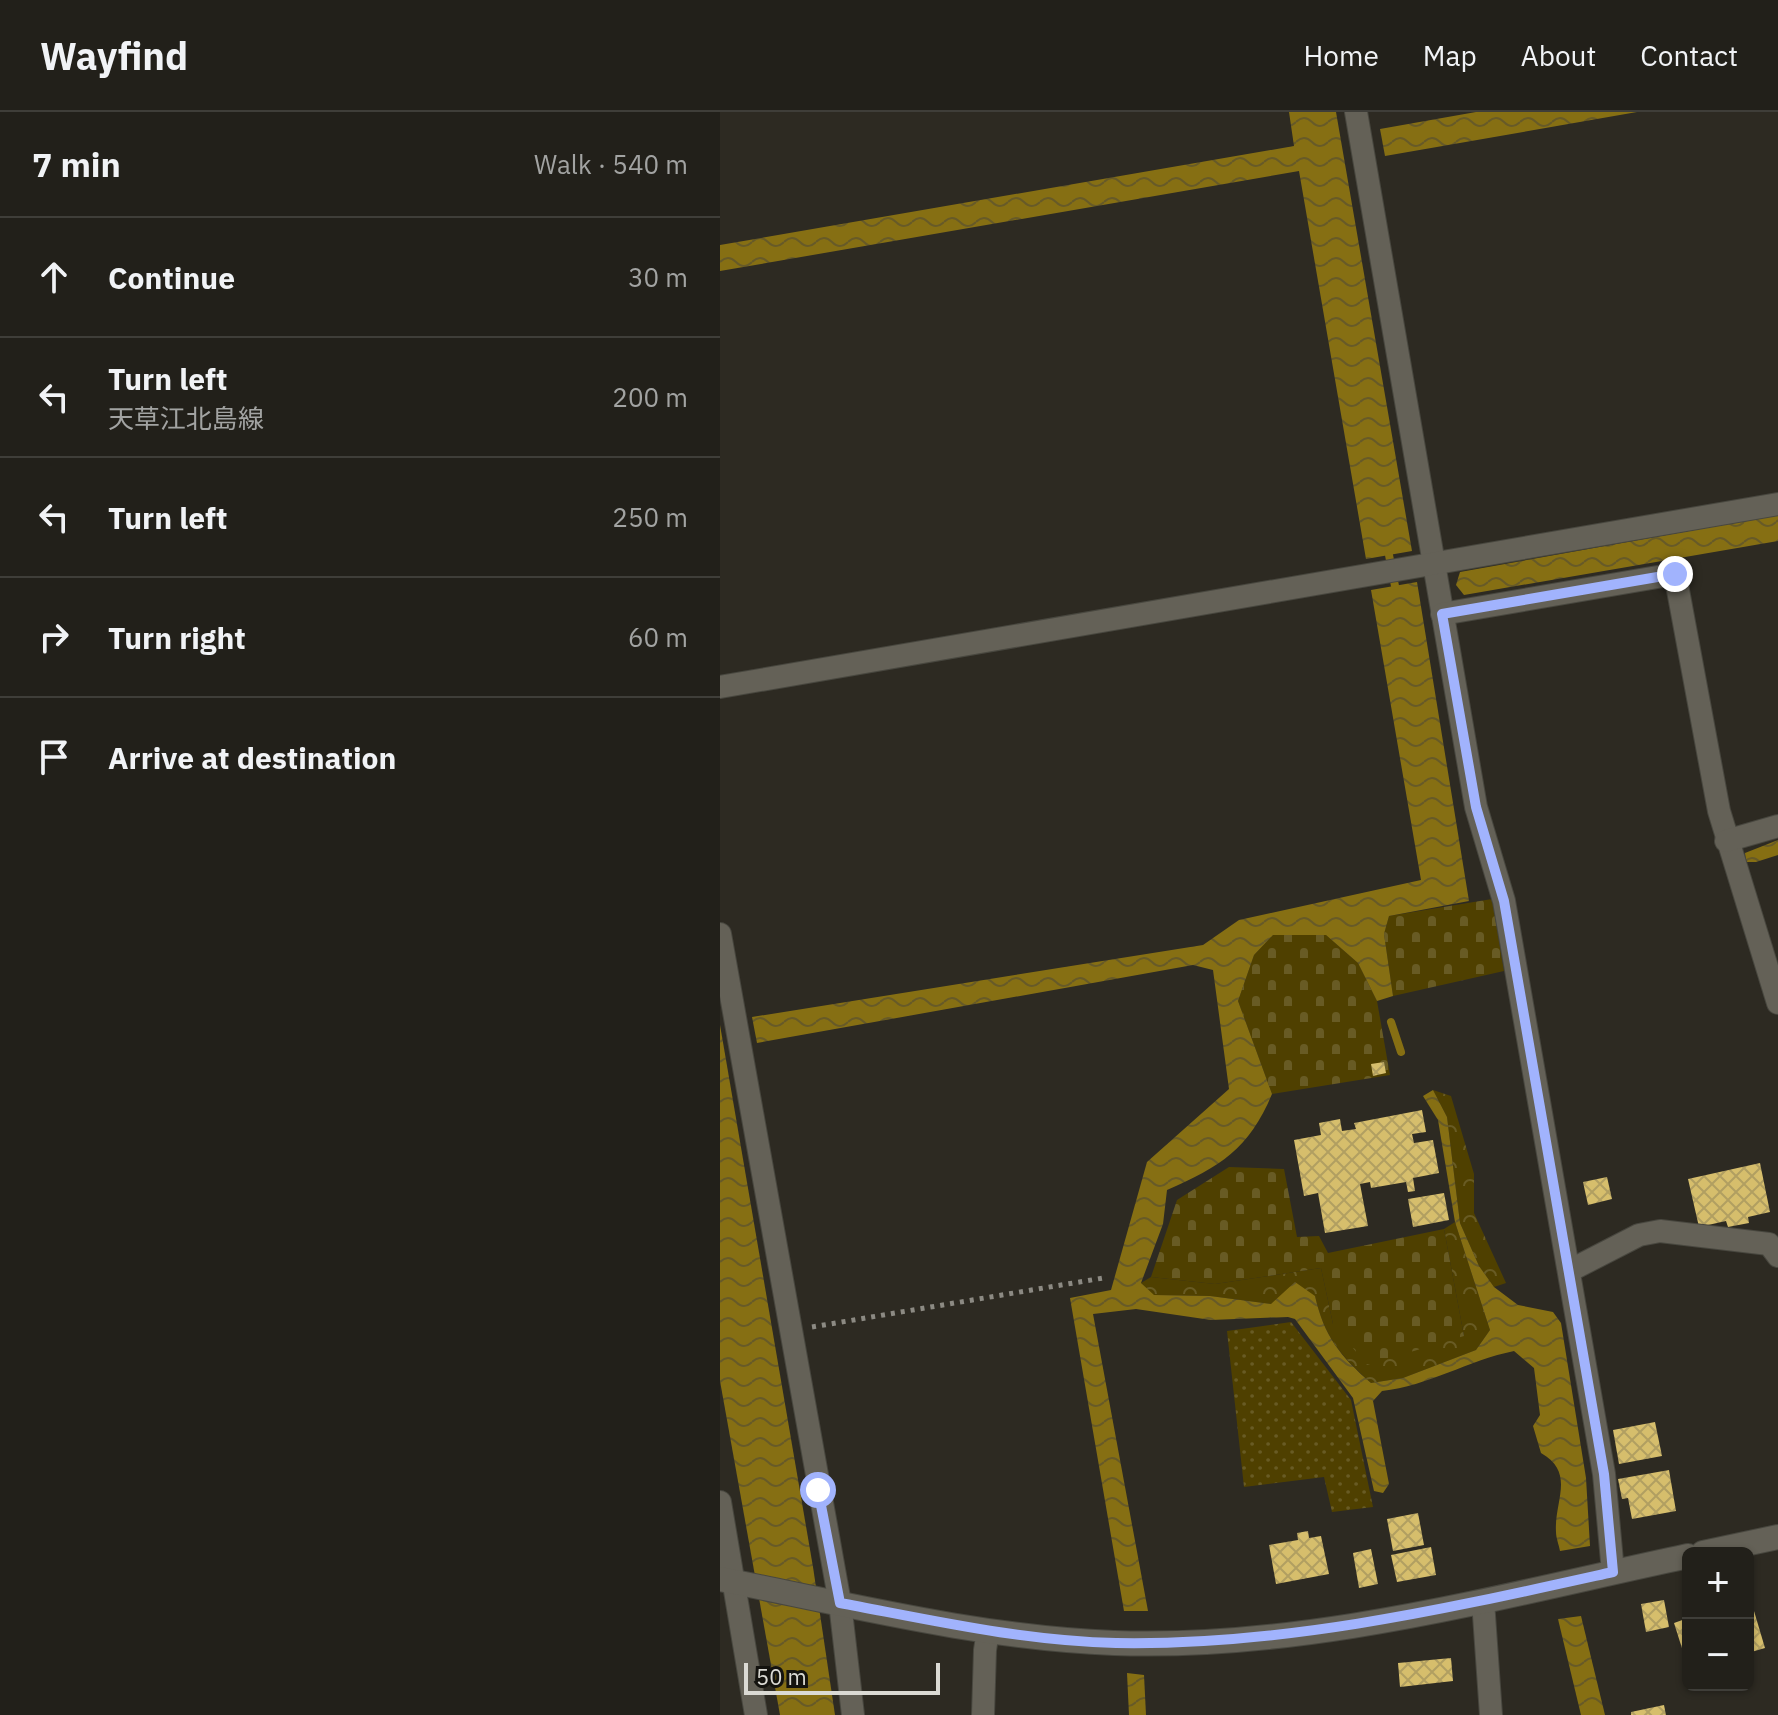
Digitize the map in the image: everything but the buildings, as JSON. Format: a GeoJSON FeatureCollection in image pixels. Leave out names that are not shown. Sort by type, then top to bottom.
{"type":"FeatureCollection","features":[{"type":"Feature","properties":{"kind":"street"},"geometry":{"type":"LineString","coordinates":[[1356,112],[1476,807],[1504,901],[1604,1474],[1613,1572]]}},
{"type":"Feature","properties":{"kind":"street"},"geometry":{"type":"LineString","coordinates":[[720,687],[1778,504]]}},
{"type":"Feature","properties":{"kind":"street"},"geometry":{"type":"LineString","coordinates":[[1442,614],[1675,574],[1726,841],[1776,992]]}},
{"type":"Feature","properties":{"kind":"street"},"geometry":{"type":"LineString","coordinates":[[1726,841],[1778,826]]}},
{"type":"Feature","properties":{"kind":"street"},"geometry":{"type":"LineString","coordinates":[[720,934],[840,1603],[853,1715]]}},
{"type":"Feature","properties":{"kind":"street"},"geometry":{"type":"LineString","coordinates":[[1569,1271],[1639,1235],[1660,1231],[1769,1244],[1778,1256]]}},
{"type":"Feature","properties":{"kind":"street"},"geometry":{"type":"LineString","coordinates":[[720,1502],[727,1580],[756,1715]]}},
{"type":"Feature","properties":{"kind":"street"},"geometry":{"type":"LineString","coordinates":[[1731,1547],[1778,1537]]}},
{"type":"Feature","properties":{"kind":"street"},"geometry":{"type":"LineString","coordinates":[[727,1580],[988,1631],[1115,1643],[1217,1641],[1297,1633],[1483,1601],[1682,1557]]}},
{"type":"Feature","properties":{"kind":"street"},"geometry":{"type":"LineString","coordinates":[[1483,1601],[1491,1715]]}},
{"type":"Feature","properties":{"kind":"street"},"geometry":{"type":"LineString","coordinates":[[983,1715],[988,1631]]}},
{"type":"Feature","properties":{"kind":"path"},"geometry":{"type":"LineString","coordinates":[[790,1330],[1103,1278]]}},
{"type":"Feature","properties":{"kind":"green space"},"geometry":{"type":"Polygon","coordinates":[[[1492,899],[1504,971],[1393,996],[1384,934],[1389,916],[1492,899]]]}},
{"type":"Feature","properties":{"kind":"green space"},"geometry":{"type":"Polygon","coordinates":[[[1273,935],[1326,935],[1358,963],[1377,1001],[1390,1075],[1272,1094],[1238,1001],[1254,955],[1273,935]]]}},
{"type":"Feature","properties":{"kind":"green space"},"geometry":{"type":"Polygon","coordinates":[[[1433,1090],[1451,1096],[1474,1174],[1474,1213],[1506,1283],[1494,1287],[1479,1266],[1460,1223],[1447,1117],[1433,1090]]]}},
{"type":"Feature","properties":{"kind":"green space"},"geometry":{"type":"Polygon","coordinates":[[[1229,1167],[1284,1169],[1297,1237],[1319,1236],[1328,1253],[1444,1229],[1464,1336],[1367,1365],[1333,1324],[1321,1268],[1215,1284],[1151,1277],[1177,1200],[1229,1167]]]}},
{"type":"Feature","properties":{"kind":"green space"},"geometry":{"type":"Polygon","coordinates":[[[1455,1222],[1490,1330],[1476,1350],[1403,1378],[1371,1383],[1360,1373],[1328,1334],[1315,1296],[1271,1304],[1210,1296],[1153,1295],[1141,1283],[1151,1277],[1215,1284],[1321,1268],[1333,1324],[1464,1336],[1444,1229],[1455,1222]]]}},
{"type":"Feature","properties":{"kind":"green space"},"geometry":{"type":"Polygon","coordinates":[[[1291,1322],[1351,1400],[1373,1507],[1332,1512],[1324,1477],[1244,1487],[1227,1331],[1291,1322]]]}},
{"type":"Feature","properties":{"kind":"water"},"geometry":{"type":"Polygon","coordinates":[[[1289,112],[1336,112],[1412,551],[1366,559],[1299,171],[720,271],[720,245],[1294,146],[1289,112]]]}},
{"type":"Feature","properties":{"kind":"water"},"geometry":{"type":"Polygon","coordinates":[[[1476,112],[1637,112],[1385,156],[1380,129],[1476,112]]]}},
{"type":"Feature","properties":{"kind":"water"},"geometry":{"type":"Polygon","coordinates":[[[1778,515],[1778,541],[1464,595],[1456,585],[1460,572],[1778,515]]]}},
{"type":"Feature","properties":{"kind":"water"},"geometry":{"type":"Polygon","coordinates":[[[1417,582],[1469,901],[1389,916],[1384,934],[1393,996],[1377,1001],[1358,963],[1326,935],[1273,935],[1254,955],[1238,1001],[1272,1094],[1253,1129],[1231,1154],[1203,1173],[1167,1190],[1163,1224],[1141,1283],[1154,1295],[1210,1296],[1271,1304],[1295,1282],[1315,1296],[1328,1334],[1350,1364],[1371,1383],[1403,1378],[1476,1350],[1490,1330],[1455,1222],[1438,1120],[1423,1096],[1433,1090],[1447,1117],[1460,1223],[1479,1266],[1494,1287],[1518,1305],[1553,1312],[1561,1323],[1586,1478],[1590,1546],[1560,1551],[1556,1521],[1561,1479],[1552,1461],[1541,1453],[1533,1426],[1540,1415],[1534,1368],[1514,1351],[1416,1384],[1382,1391],[1373,1401],[1389,1484],[1383,1493],[1374,1491],[1353,1398],[1295,1319],[1211,1320],[1136,1309],[1093,1314],[1148,1611],[1124,1611],[1070,1298],[1111,1290],[1147,1162],[1229,1089],[1213,970],[1193,965],[757,1043],[752,1017],[1203,945],[1239,920],[1421,880],[1371,590],[1417,582]]]}},
{"type":"Feature","properties":{"kind":"water"},"geometry":{"type":"Polygon","coordinates":[[[1778,840],[1778,855],[1746,862],[1745,853],[1778,840]]]}},
{"type":"Feature","properties":{"kind":"water"},"geometry":{"type":"Polygon","coordinates":[[[720,1025],[813,1567],[835,1715],[780,1715],[720,1381],[720,1025]]]}},
{"type":"Feature","properties":{"kind":"water"},"geometry":{"type":"Polygon","coordinates":[[[1581,1616],[1605,1715],[1581,1715],[1558,1619],[1581,1616]]]}},
{"type":"Feature","properties":{"kind":"water"},"geometry":{"type":"Polygon","coordinates":[[[1127,1673],[1144,1675],[1146,1715],[1129,1715],[1127,1673]]]}},
{"type":"Feature","properties":{"kind":"waterway"},"geometry":{"type":"LineString","coordinates":[[1389,555],[1395,586]]}},
{"type":"Feature","properties":{"kind":"waterway"},"geometry":{"type":"LineString","coordinates":[[1391,1022],[1401,1052]]}},
{"type":"Feature","properties":{"kind":"route"},"geometry":{"type":"LineString","coordinates":[[818,1490],[840,1603],[988,1631],[1115,1643],[1217,1641],[1388,1619],[1613,1572],[1604,1474],[1504,901],[1476,807],[1442,614],[1675,574]]}}]}
